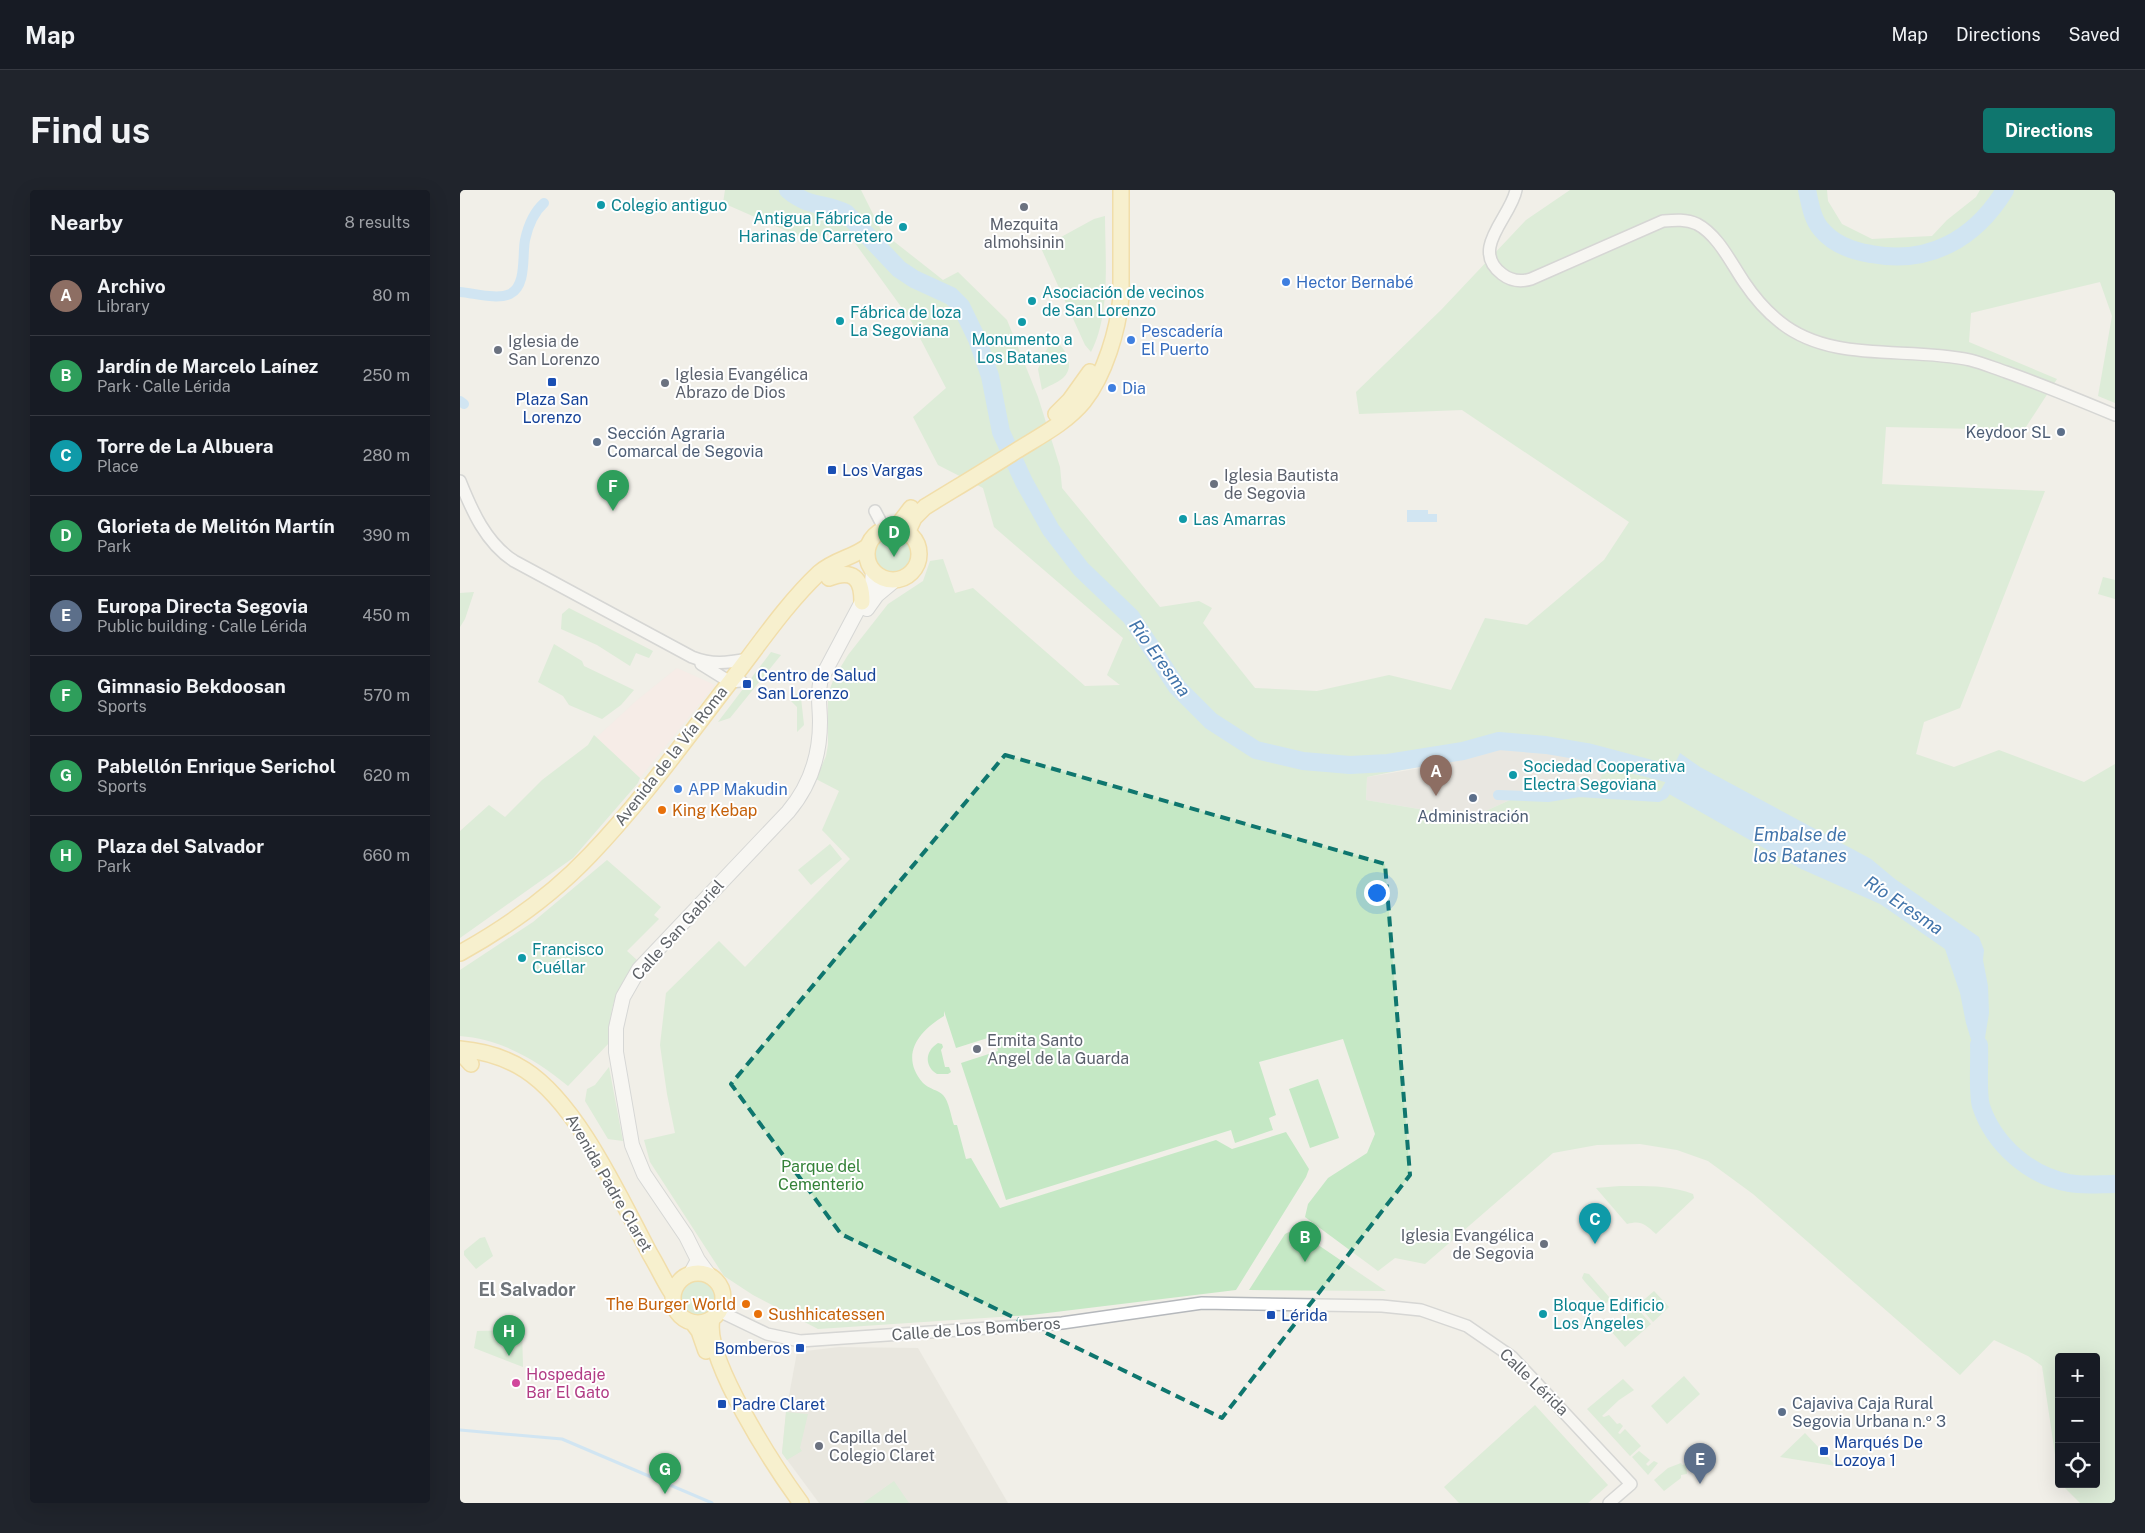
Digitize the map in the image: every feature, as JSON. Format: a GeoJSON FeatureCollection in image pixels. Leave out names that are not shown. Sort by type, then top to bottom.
{"type":"FeatureCollection","features":[{"type":"Feature","properties":{"kind":"main road"},"geometry":{"type":"LineString","coordinates":[[1051,423],[1082,386],[1101,347],[1108,322],[1113,280],[1112,190]]}},
{"type":"Feature","properties":{"kind":"main road"},"geometry":{"type":"LineString","coordinates":[[896,531],[917,546],[918,561],[909,574],[895,580],[884,579],[870,567],[868,546],[876,535],[896,531],[915,504],[968,476],[1078,408],[1087,396],[1109,350],[1119,315],[1121,298],[1121,190]]}},
{"type":"Feature","properties":{"kind":"main road"},"geometry":{"type":"LineString","coordinates":[[1062,409],[1078,408]]}},
{"type":"Feature","properties":{"kind":"main road","name":"Avenida de la Vía Roma"},"geometry":{"type":"LineString","coordinates":[[460,960],[532,912],[585,868],[643,804],[736,681],[748,658],[820,573],[833,562],[862,551],[868,546]]}},
{"type":"Feature","properties":{"kind":"main road","name":"Avenida de la Vía Roma"},"geometry":{"type":"LineString","coordinates":[[460,952],[489,937],[534,904],[590,856],[736,681],[803,604],[829,578],[858,562],[870,567]]}},
{"type":"Feature","properties":{"kind":"main road","name":"Calle San Gabriel"},"geometry":{"type":"LineString","coordinates":[[691,1270],[686,1236],[644,1174],[632,1145],[616,1052],[616,1028],[619,1007],[628,986],[639,969],[782,818],[799,797],[812,773],[820,737],[820,682],[872,583],[870,567]]}},
{"type":"Feature","properties":{"kind":"main road"},"geometry":{"type":"LineString","coordinates":[[829,578],[841,574],[853,577],[860,585],[862,602]]}},
{"type":"Feature","properties":{"kind":"main road","name":"Calle San Gabriel"},"geometry":{"type":"LineString","coordinates":[[840,645],[850,637],[875,597],[895,580]]}},
{"type":"Feature","properties":{"kind":"main road"},"geometry":{"type":"LineString","coordinates":[[460,1050],[470,1064],[475,1055],[483,1053]]}},
{"type":"Feature","properties":{"kind":"main road","name":"Avenida Padre Claret"},"geometry":{"type":"LineString","coordinates":[[460,1050],[483,1053],[503,1059],[526,1070],[564,1107],[597,1157],[672,1294]]}},
{"type":"Feature","properties":{"kind":"main road","name":"Avenida Padre Claret"},"geometry":{"type":"LineString","coordinates":[[655,1262],[669,1274],[691,1270]]}},
{"type":"Feature","properties":{"kind":"main road"},"geometry":{"type":"LineString","coordinates":[[716,1315],[704,1322],[693,1323],[684,1320],[676,1312],[672,1302],[672,1294],[678,1282],[691,1270],[709,1275],[717,1281],[722,1291],[723,1301],[710,1331],[712,1339],[728,1381],[768,1456],[801,1503]]}},
{"type":"Feature","properties":{"kind":"main road"},"geometry":{"type":"LineString","coordinates":[[693,1323],[701,1335],[712,1370],[728,1403],[767,1471],[789,1503]]}},
{"type":"Feature","properties":{"kind":"street"},"geometry":{"type":"LineString","coordinates":[[1516,190],[1493,235],[1490,246],[1491,259],[1494,266],[1499,272],[1510,279],[1517,281],[1532,279],[1663,222],[1674,220],[1689,222],[1698,225],[1710,234],[1756,298],[1779,321],[1799,334],[1840,348],[1946,356],[1973,360],[2115,415]]}},
{"type":"Feature","properties":{"kind":"street"},"geometry":{"type":"LineString","coordinates":[[460,481],[484,530],[497,548],[514,561],[736,681]]}},
{"type":"Feature","properties":{"kind":"street"},"geometry":{"type":"LineString","coordinates":[[875,511],[896,531]]}},
{"type":"Feature","properties":{"kind":"street"},"geometry":{"type":"LineString","coordinates":[[692,657],[714,664],[748,658]]}},
{"type":"Feature","properties":{"kind":"street","name":"Calle de Los Bomberos"},"geometry":{"type":"LineString","coordinates":[[716,1315],[767,1334],[800,1341],[1062,1323],[1202,1304],[1238,1304]]}},
{"type":"Feature","properties":{"kind":"street","name":"Calle Lérida"},"geometry":{"type":"LineString","coordinates":[[1238,1304],[1404,1307],[1432,1313],[1467,1326],[1512,1357],[1631,1484],[1609,1503]]}},
{"type":"Feature","properties":{"kind":"highlighted area"},"geometry":{"type":"Polygon","coordinates":[[[1005,755],[1385,864],[1410,1175],[1222,1418],[841,1234],[731,1084],[1005,755]]]}},
{"type":"Feature","properties":{"kind":"shaded area"},"geometry":{"type":"Polygon","coordinates":[[[677,668],[715,685],[640,778],[596,738],[636,701],[677,668]]]}},
{"type":"Feature","properties":{"kind":"shaded area"},"geometry":{"type":"Polygon","coordinates":[[[1522,748],[1567,751],[1606,761],[1598,790],[1577,788],[1512,799],[1477,815],[1442,813],[1366,800],[1367,777],[1427,767],[1491,749],[1522,748]]]}},
{"type":"Feature","properties":{"kind":"shaded area"},"geometry":{"type":"Polygon","coordinates":[[[839,1347],[918,1348],[1008,1503],[819,1503],[782,1453],[786,1412],[797,1352],[839,1347]]]}},
{"type":"Feature","properties":{"kind":"green space","name":"Parque del Cementerio"},"geometry":{"type":"Polygon","coordinates":[[[725,190],[861,190],[882,232],[943,280],[958,272],[1007,320],[1038,397],[1060,467],[1062,488],[1160,607],[1199,601],[1212,608],[1203,623],[1255,688],[1317,691],[1389,675],[1451,690],[1485,618],[1527,625],[1604,560],[1629,522],[1462,410],[1359,414],[1356,392],[1441,310],[1526,220],[1570,190],[1827,190],[1828,201],[1842,224],[1872,239],[1932,236],[1947,220],[1976,197],[1980,190],[2115,190],[2115,403],[2098,396],[2112,316],[2100,282],[1971,313],[1969,342],[2057,379],[2024,430],[1886,427],[1882,484],[2045,491],[1960,708],[1924,722],[1916,754],[1954,767],[1999,750],[2084,782],[2115,764],[2115,1503],[2080,1503],[2065,1488],[2100,1488],[2100,1353],[2055,1353],[2055,1455],[2042,1366],[2028,1356],[1994,1340],[1960,1375],[1753,1194],[1708,1161],[1677,1150],[1640,1144],[1597,1145],[1553,1153],[1425,1264],[1395,1258],[1378,1271],[1305,1217],[1308,1204],[1328,1178],[1367,1153],[1375,1134],[1343,1039],[1259,1062],[1276,1115],[1269,1118],[1273,1130],[1235,1143],[1231,1130],[1006,1200],[961,1063],[998,1051],[994,1036],[956,1048],[944,1011],[944,1016],[920,1036],[915,1045],[913,1063],[916,1073],[923,1083],[941,1093],[945,1098],[954,1125],[957,1125],[966,1159],[971,1158],[1000,1208],[1216,1140],[1232,1149],[1286,1132],[1309,1169],[1306,1177],[1236,1290],[1031,1315],[818,1329],[753,1295],[724,1276],[650,1162],[644,1140],[675,1133],[660,1045],[666,993],[719,941],[745,967],[850,859],[822,830],[839,791],[816,779],[826,756],[828,745],[828,694],[834,678],[848,655],[888,604],[923,581],[930,561],[943,559],[955,593],[973,588],[1085,686],[1120,685],[1107,675],[1123,638],[994,527],[983,488],[938,465],[913,417],[946,388],[910,319],[852,239],[834,234],[805,239],[723,203],[725,190]],[[1522,748],[1491,749],[1490,752],[1367,777],[1366,800],[1442,813],[1477,815],[1512,799],[1577,788],[1597,790],[1606,761],[1567,751],[1522,748]]]}},
{"type":"Feature","properties":{"kind":"green space"},"geometry":{"type":"Polygon","coordinates":[[[1105,216],[1106,285],[1102,320],[1091,352],[1085,345],[1041,248],[1094,219],[1105,216]]]}},
{"type":"Feature","properties":{"kind":"green space"},"geometry":{"type":"Polygon","coordinates":[[[1052,338],[1061,346],[1067,356],[1069,367],[1063,378],[1042,390],[1038,369],[1052,338]]]}},
{"type":"Feature","properties":{"kind":"green space"},"geometry":{"type":"Polygon","coordinates":[[[894,535],[908,541],[914,555],[908,569],[894,575],[880,569],[874,555],[880,541],[894,535]]]}},
{"type":"Feature","properties":{"kind":"green space"},"geometry":{"type":"Polygon","coordinates":[[[2103,577],[2115,580],[2115,599],[2098,594],[2103,577]]]}},
{"type":"Feature","properties":{"kind":"green space"},"geometry":{"type":"Polygon","coordinates":[[[474,592],[465,619],[460,627],[460,593],[474,592]]]}},
{"type":"Feature","properties":{"kind":"green space"},"geometry":{"type":"Polygon","coordinates":[[[569,608],[653,651],[649,658],[636,653],[630,666],[597,645],[561,629],[562,614],[569,608]]]}},
{"type":"Feature","properties":{"kind":"green space"},"geometry":{"type":"Polygon","coordinates":[[[554,644],[582,661],[584,666],[634,690],[621,705],[602,719],[569,705],[563,696],[538,682],[554,644]]]}},
{"type":"Feature","properties":{"kind":"green space"},"geometry":{"type":"Polygon","coordinates":[[[771,652],[781,655],[730,718],[718,722],[771,652]]]}},
{"type":"Feature","properties":{"kind":"green space"},"geometry":{"type":"Polygon","coordinates":[[[800,689],[804,725],[797,732],[797,707],[791,701],[800,689]]]}},
{"type":"Feature","properties":{"kind":"green space"},"geometry":{"type":"Polygon","coordinates":[[[594,735],[640,778],[638,783],[573,858],[460,938],[460,831],[489,805],[505,817],[542,780],[588,745],[594,735]]]}},
{"type":"Feature","properties":{"kind":"green space"},"geometry":{"type":"Polygon","coordinates":[[[830,844],[842,859],[811,885],[798,870],[830,844]]]}},
{"type":"Feature","properties":{"kind":"green space"},"geometry":{"type":"Polygon","coordinates":[[[607,860],[661,907],[654,915],[659,919],[627,951],[637,960],[615,999],[610,1018],[609,1043],[568,1086],[518,1052],[490,1041],[460,1036],[460,970],[533,922],[607,860]]]}},
{"type":"Feature","properties":{"kind":"green space"},"geometry":{"type":"Polygon","coordinates":[[[938,1043],[942,1044],[943,1047],[941,1050],[945,1067],[949,1067],[951,1072],[948,1074],[937,1074],[928,1063],[931,1050],[938,1043]]]}},
{"type":"Feature","properties":{"kind":"green space"},"geometry":{"type":"Polygon","coordinates":[[[609,1067],[623,1141],[608,1139],[585,1101],[587,1089],[595,1085],[609,1067]]]}},
{"type":"Feature","properties":{"kind":"green space"},"geometry":{"type":"Polygon","coordinates":[[[1318,1079],[1339,1138],[1310,1148],[1289,1089],[1318,1079]]]}},
{"type":"Feature","properties":{"kind":"green space"},"geometry":{"type":"Polygon","coordinates":[[[1620,1186],[1675,1189],[1693,1194],[1694,1198],[1656,1234],[1643,1224],[1636,1222],[1627,1224],[1596,1188],[1620,1186]]]}},
{"type":"Feature","properties":{"kind":"green space"},"geometry":{"type":"Polygon","coordinates":[[[1291,1231],[1302,1234],[1386,1291],[1249,1290],[1285,1234],[1291,1231]]]}},
{"type":"Feature","properties":{"kind":"green space"},"geometry":{"type":"Polygon","coordinates":[[[485,1237],[493,1256],[476,1269],[464,1255],[464,1251],[480,1238],[485,1237]]]}},
{"type":"Feature","properties":{"kind":"green space"},"geometry":{"type":"Polygon","coordinates":[[[1584,1273],[1589,1274],[1610,1298],[1607,1303],[1604,1303],[1585,1282],[1582,1278],[1584,1273]]]}},
{"type":"Feature","properties":{"kind":"green space"},"geometry":{"type":"Polygon","coordinates":[[[694,1278],[702,1278],[709,1281],[715,1287],[718,1298],[715,1309],[709,1315],[702,1318],[694,1318],[687,1315],[681,1309],[678,1302],[678,1294],[681,1287],[687,1281],[694,1278]]]}},
{"type":"Feature","properties":{"kind":"green space"},"geometry":{"type":"Polygon","coordinates":[[[1654,1291],[1669,1307],[1653,1322],[1638,1305],[1654,1291]]]}},
{"type":"Feature","properties":{"kind":"green space"},"geometry":{"type":"Polygon","coordinates":[[[1636,1307],[1651,1324],[1625,1347],[1610,1330],[1636,1307]]]}},
{"type":"Feature","properties":{"kind":"green space"},"geometry":{"type":"Polygon","coordinates":[[[522,1330],[523,1367],[474,1348],[477,1331],[522,1330]]]}},
{"type":"Feature","properties":{"kind":"green space"},"geometry":{"type":"Polygon","coordinates":[[[1684,1376],[1700,1394],[1667,1424],[1651,1406],[1684,1376]]]}},
{"type":"Feature","properties":{"kind":"green space"},"geometry":{"type":"Polygon","coordinates":[[[1623,1379],[1634,1390],[1619,1400],[1602,1416],[1609,1415],[1617,1424],[1620,1423],[1623,1426],[1618,1433],[1620,1434],[1625,1429],[1641,1446],[1630,1456],[1587,1409],[1623,1379]]]}},
{"type":"Feature","properties":{"kind":"green space"},"geometry":{"type":"Polygon","coordinates":[[[1535,1405],[1608,1485],[1588,1503],[1459,1503],[1444,1487],[1535,1405]]]}},
{"type":"Feature","properties":{"kind":"green space"},"geometry":{"type":"Polygon","coordinates":[[[786,1412],[808,1414],[800,1448],[802,1451],[787,1460],[782,1453],[786,1412]]]}},
{"type":"Feature","properties":{"kind":"green space"},"geometry":{"type":"Polygon","coordinates":[[[1805,1433],[1836,1466],[1780,1457],[1805,1433]]]}},
{"type":"Feature","properties":{"kind":"green space"},"geometry":{"type":"Polygon","coordinates":[[[1639,1451],[1650,1460],[1646,1464],[1648,1466],[1654,1461],[1658,1463],[1648,1475],[1632,1457],[1639,1451]]]}},
{"type":"Feature","properties":{"kind":"green space"},"geometry":{"type":"Polygon","coordinates":[[[1681,1463],[1682,1465],[1686,1464],[1687,1474],[1681,1475],[1681,1478],[1664,1491],[1654,1480],[1668,1468],[1681,1463]]]}},
{"type":"Feature","properties":{"kind":"green space"},"geometry":{"type":"Polygon","coordinates":[[[894,1481],[909,1503],[863,1503],[894,1481]]]}},
{"type":"Feature","properties":{"kind":"water"},"geometry":{"type":"Polygon","coordinates":[[[1407,510],[1428,510],[1428,514],[1437,514],[1437,522],[1407,522],[1407,510]]]}},
{"type":"Feature","properties":{"kind":"water","name":"Embalse de los Batanes"},"geometry":{"type":"Polygon","coordinates":[[[1680,753],[1700,767],[1871,859],[1895,879],[1979,937],[1984,950],[1983,960],[1988,986],[1989,1013],[1980,1069],[1966,1023],[1960,993],[1945,949],[1880,904],[1799,868],[1662,790],[1680,753]]]}},
{"type":"Feature","properties":{"kind":"waterway","name":"Río Eresma"},"geometry":{"type":"LineString","coordinates":[[788,190],[803,200],[846,213],[899,269],[914,279],[951,296],[961,306],[977,339],[990,376],[1001,432],[1024,482],[1051,530],[1081,569],[1131,617],[1177,687],[1211,721],[1256,750],[1303,761],[1350,765],[1388,763],[1463,751],[1499,741],[1546,745],[1587,752],[1670,774],[1692,784]]}},
{"type":"Feature","properties":{"kind":"waterway"},"geometry":{"type":"LineString","coordinates":[[1807,190],[1815,221],[1826,235],[1838,243],[1857,251],[1892,256],[1912,256],[1931,252],[1965,235],[1980,222],[2005,190]]}},
{"type":"Feature","properties":{"kind":"waterway"},"geometry":{"type":"LineString","coordinates":[[460,292],[485,296],[505,296],[515,290],[523,270],[525,240],[528,230],[534,215],[544,203]]}},
{"type":"Feature","properties":{"kind":"waterway"},"geometry":{"type":"LineString","coordinates":[[460,401],[464,404]]}},
{"type":"Feature","properties":{"kind":"waterway"},"geometry":{"type":"LineString","coordinates":[[1498,795],[1548,797],[1579,792],[1658,797],[1664,794],[1672,781]]}},
{"type":"Feature","properties":{"kind":"waterway","name":"Río Eresma"},"geometry":{"type":"LineString","coordinates":[[1979,1045],[1981,1106],[1995,1134],[2004,1146],[2027,1166],[2055,1179],[2080,1184],[2115,1184]]}},
{"type":"Feature","properties":{"kind":"waterway"},"geometry":{"type":"LineString","coordinates":[[460,1430],[562,1439],[712,1503]]}},
{"type":"Feature","properties":{"kind":"place","name":"Colegio antiguo"},"geometry":{"type":"Point","coordinates":[601,205]}},
{"type":"Feature","properties":{"kind":"place","name":"Mezquita almohsinin"},"geometry":{"type":"Point","coordinates":[1024,207]}},
{"type":"Feature","properties":{"kind":"place","name":"Antigua Fábrica de Harinas de Carretero"},"geometry":{"type":"Point","coordinates":[903,227]}},
{"type":"Feature","properties":{"kind":"place","name":"Hector Bernabé"},"geometry":{"type":"Point","coordinates":[1286,282]}},
{"type":"Feature","properties":{"kind":"place","name":"Asociación de vecinos de San Lorenzo"},"geometry":{"type":"Point","coordinates":[1032,301]}},
{"type":"Feature","properties":{"kind":"place","name":"Fábrica de loza La Segoviana"},"geometry":{"type":"Point","coordinates":[840,321]}},
{"type":"Feature","properties":{"kind":"place","name":"Monumento a Los Batanes"},"geometry":{"type":"Point","coordinates":[1022,322]}},
{"type":"Feature","properties":{"kind":"place","name":"Pescadería El Puerto"},"geometry":{"type":"Point","coordinates":[1131,340]}},
{"type":"Feature","properties":{"kind":"place","name":"Iglesia de San Lorenzo"},"geometry":{"type":"Point","coordinates":[498,350]}},
{"type":"Feature","properties":{"kind":"place","name":"Plaza San Lorenzo"},"geometry":{"type":"Point","coordinates":[552,382]}},
{"type":"Feature","properties":{"kind":"place","name":"Iglesia Evangélica Abrazo de Dios"},"geometry":{"type":"Point","coordinates":[665,383]}},
{"type":"Feature","properties":{"kind":"place","name":"Dia"},"geometry":{"type":"Point","coordinates":[1112,388]}},
{"type":"Feature","properties":{"kind":"place","name":"Keydoor SL"},"geometry":{"type":"Point","coordinates":[2061,432]}},
{"type":"Feature","properties":{"kind":"place","name":"Sección Agraria Comarcal de Segovia"},"geometry":{"type":"Point","coordinates":[597,442]}},
{"type":"Feature","properties":{"kind":"place","name":"Los Vargas"},"geometry":{"type":"Point","coordinates":[832,470]}},
{"type":"Feature","properties":{"kind":"place","name":"Iglesia Bautista de Segovia"},"geometry":{"type":"Point","coordinates":[1214,484]}},
{"type":"Feature","properties":{"kind":"place","name":"Gimnasio Bekdoosan"},"geometry":{"type":"Point","coordinates":[613,511]}},
{"type":"Feature","properties":{"kind":"place","name":"Las Amarras"},"geometry":{"type":"Point","coordinates":[1183,519]}},
{"type":"Feature","properties":{"kind":"place","name":"Glorieta de Melitón Martín"},"geometry":{"type":"Point","coordinates":[894,557]}},
{"type":"Feature","properties":{"kind":"place","name":"Centro de Salud San Lorenzo"},"geometry":{"type":"Point","coordinates":[747,684]}},
{"type":"Feature","properties":{"kind":"place","name":"Sociedad Cooperativa Electra Segoviana"},"geometry":{"type":"Point","coordinates":[1513,775]}},
{"type":"Feature","properties":{"kind":"place","name":"APP Makudin"},"geometry":{"type":"Point","coordinates":[678,789]}},
{"type":"Feature","properties":{"kind":"place","name":"Archivo"},"geometry":{"type":"Point","coordinates":[1436,796]}},
{"type":"Feature","properties":{"kind":"place","name":"Administración"},"geometry":{"type":"Point","coordinates":[1473,798]}},
{"type":"Feature","properties":{"kind":"place","name":"King Kebap"},"geometry":{"type":"Point","coordinates":[662,810]}},
{"type":"Feature","properties":{"kind":"place","name":"Francisco Cuéllar"},"geometry":{"type":"Point","coordinates":[522,958]}},
{"type":"Feature","properties":{"kind":"place","name":"Ermita Santo Angel de la Guarda"},"geometry":{"type":"Point","coordinates":[977,1049]}},
{"type":"Feature","properties":{"kind":"place","name":"Iglesia Evangélica de Segovia"},"geometry":{"type":"Point","coordinates":[1544,1244]}},
{"type":"Feature","properties":{"kind":"place","name":"Torre de La Albuera"},"geometry":{"type":"Point","coordinates":[1595,1244]}},
{"type":"Feature","properties":{"kind":"place","name":"Jardín de Marcelo Laínez"},"geometry":{"type":"Point","coordinates":[1305,1262]}},
{"type":"Feature","properties":{"kind":"place","name":"The Burger World"},"geometry":{"type":"Point","coordinates":[746,1304]}},
{"type":"Feature","properties":{"kind":"place","name":"Sushhicatessen"},"geometry":{"type":"Point","coordinates":[758,1314]}},
{"type":"Feature","properties":{"kind":"place","name":"Bloque Edificio Los Ángeles"},"geometry":{"type":"Point","coordinates":[1543,1314]}},
{"type":"Feature","properties":{"kind":"place","name":"Lérida"},"geometry":{"type":"Point","coordinates":[1271,1315]}},
{"type":"Feature","properties":{"kind":"place","name":"Bomberos"},"geometry":{"type":"Point","coordinates":[800,1348]}},
{"type":"Feature","properties":{"kind":"place","name":"Plaza del Salvador"},"geometry":{"type":"Point","coordinates":[509,1356]}},
{"type":"Feature","properties":{"kind":"place","name":"Hospedaje Bar El Gato"},"geometry":{"type":"Point","coordinates":[516,1383]}},
{"type":"Feature","properties":{"kind":"place","name":"Padre Claret"},"geometry":{"type":"Point","coordinates":[722,1404]}},
{"type":"Feature","properties":{"kind":"place","name":"Cajaviva Caja Rural Segovia Urbana n.º 3"},"geometry":{"type":"Point","coordinates":[1782,1412]}},
{"type":"Feature","properties":{"kind":"place","name":"Capilla del Colegio Claret"},"geometry":{"type":"Point","coordinates":[819,1446]}},
{"type":"Feature","properties":{"kind":"place","name":"Marqués De Lozoya 1"},"geometry":{"type":"Point","coordinates":[1824,1451]}},
{"type":"Feature","properties":{"kind":"place","name":"Europa Directa Segovia"},"geometry":{"type":"Point","coordinates":[1700,1484]}},
{"type":"Feature","properties":{"kind":"place","name":"Pablellón Enrique Serichol"},"geometry":{"type":"Point","coordinates":[665,1494]}},
{"type":"Feature","properties":{"kind":"district","name":"El Salvador"},"geometry":{"type":"Point","coordinates":[527,1289]}}]}
